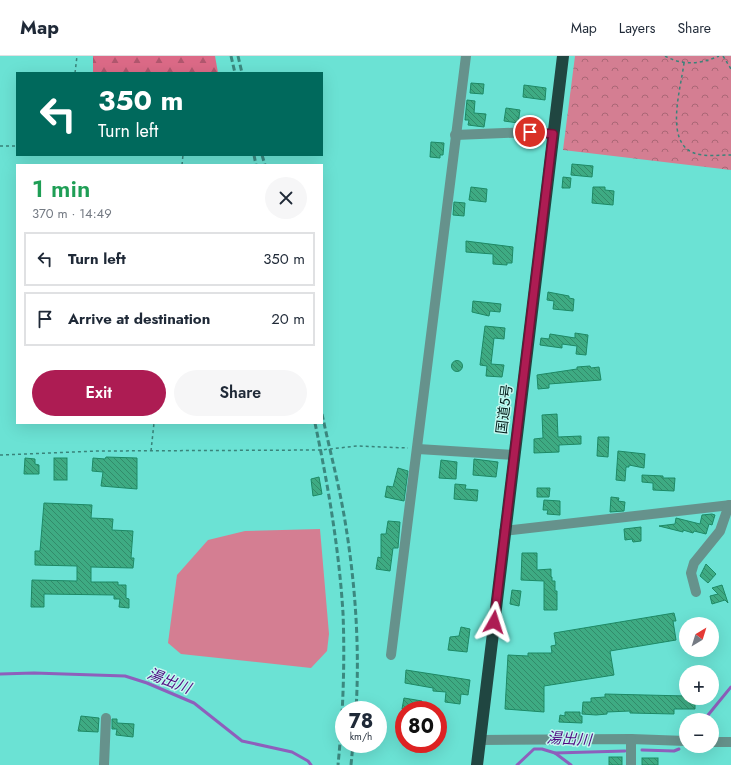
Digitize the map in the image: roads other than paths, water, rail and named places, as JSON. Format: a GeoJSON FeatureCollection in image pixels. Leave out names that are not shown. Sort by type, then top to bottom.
{"type":"FeatureCollection","features":[{"type":"Feature","properties":{"kind":"highway","name":"国道5号"},"geometry":{"type":"LineString","coordinates":[[477,765],[504,531],[563,56]]}},
{"type":"Feature","properties":{"kind":"street"},"geometry":{"type":"LineString","coordinates":[[391,655],[466,56]]}},
{"type":"Feature","properties":{"kind":"street"},"geometry":{"type":"LineString","coordinates":[[455,135],[530,132],[553,134]]}},
{"type":"Feature","properties":{"kind":"street"},"geometry":{"type":"LineString","coordinates":[[418,448],[514,455]]}},
{"type":"Feature","properties":{"kind":"street"},"geometry":{"type":"LineString","coordinates":[[504,531],[730,505],[720,531],[694,563],[691,573],[696,592]]}},
{"type":"Feature","properties":{"kind":"street"},"geometry":{"type":"LineString","coordinates":[[104,765],[106,718]]}},
{"type":"Feature","properties":{"kind":"street"},"geometry":{"type":"LineString","coordinates":[[631,739],[631,765]]}},
{"type":"Feature","properties":{"kind":"street"},"geometry":{"type":"LineString","coordinates":[[480,740],[631,739],[679,741]]}},
{"type":"Feature","properties":{"kind":"street"},"geometry":{"type":"LineString","coordinates":[[719,742],[731,742]]}},
{"type":"Feature","properties":{"kind":"waterway","name":"湯出川"},"geometry":{"type":"LineString","coordinates":[[0,674],[34,673],[125,676],[147,683],[194,703],[242,741],[292,752],[308,761],[311,765]]}},
{"type":"Feature","properties":{"kind":"waterway","name":"湯出川"},"geometry":{"type":"LineString","coordinates":[[710,713],[731,687]]}},
{"type":"Feature","properties":{"kind":"waterway","name":"湯出川"},"geometry":{"type":"LineString","coordinates":[[517,765],[534,749],[542,749],[555,753],[625,751]]}},
{"type":"Feature","properties":{"kind":"waterway","name":"湯出川"},"geometry":{"type":"LineString","coordinates":[[642,750],[674,751],[679,749]]}},
{"type":"Feature","properties":{"kind":"waterway"},"geometry":{"type":"LineString","coordinates":[[555,753],[571,765]]}},
{"type":"Feature","properties":{"kind":"railway"},"geometry":{"type":"LineString","coordinates":[[231,56],[235,72]]}},
{"type":"Feature","properties":{"kind":"railway"},"geometry":{"type":"LineString","coordinates":[[238,56],[242,72]]}},
{"type":"Feature","properties":{"kind":"railway"},"geometry":{"type":"LineString","coordinates":[[254,156],[256,164]]}},
{"type":"Feature","properties":{"kind":"railway"},"geometry":{"type":"LineString","coordinates":[[262,156],[265,164]]}},
{"type":"Feature","properties":{"kind":"railway"},"geometry":{"type":"LineString","coordinates":[[323,418],[342,502],[354,588],[357,637],[356,701]]}},
{"type":"Feature","properties":{"kind":"railway"},"geometry":{"type":"LineString","coordinates":[[315,424],[332,517],[339,565],[343,613],[343,689],[338,765]]}},
{"type":"Feature","properties":{"kind":"railway"},"geometry":{"type":"LineString","coordinates":[[351,765],[352,753]]}}]}
